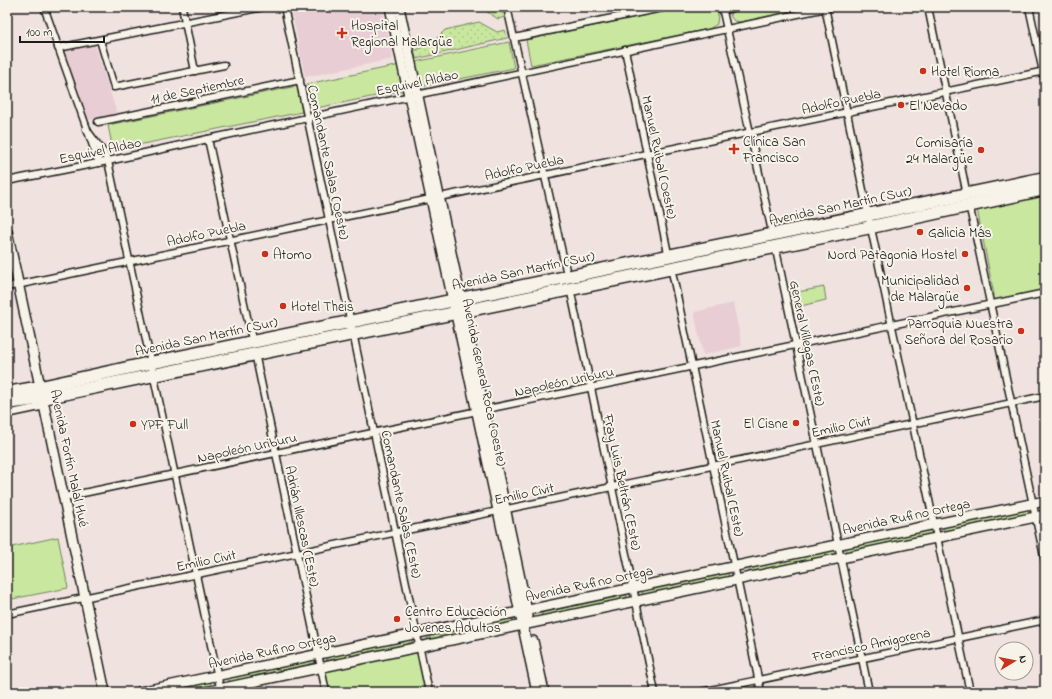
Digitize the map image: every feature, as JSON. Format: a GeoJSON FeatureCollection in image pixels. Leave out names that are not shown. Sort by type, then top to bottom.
{"type":"FeatureCollection","features":[{"type":"Feature","properties":{"kind":"highway","name":"Avenida San Martín (Sur)"},"geometry":{"type":"LineString","coordinates":[[7,403],[153,375],[871,227],[1045,178]]}},
{"type":"Feature","properties":{"kind":"highway","name":"Avenida San Martín (Sur)"},"geometry":{"type":"LineString","coordinates":[[7,393],[43,397],[150,363],[350,321],[868,214],[1045,189]]}},
{"type":"Feature","properties":{"kind":"main road","name":"Avenida General Roca (Oeste)"},"geometry":{"type":"LineString","coordinates":[[390,7],[413,95],[526,625]]}},
{"type":"Feature","properties":{"kind":"main road","name":"Avenida General Roca (Oeste)"},"geometry":{"type":"LineString","coordinates":[[399,7],[413,95]]}},
{"type":"Feature","properties":{"kind":"main road","name":"Avenida Fortín Malal Hué"},"geometry":{"type":"LineString","coordinates":[[7,231],[105,692]]}},
{"type":"Feature","properties":{"kind":"main road","name":"Avenida Rufino Ortega"},"geometry":{"type":"LineString","coordinates":[[139,692],[1045,502]]}},
{"type":"Feature","properties":{"kind":"main road","name":"Avenida Rufino Ortega"},"geometry":{"type":"LineString","coordinates":[[205,692],[420,648],[1045,515]]}},
{"type":"Feature","properties":{"kind":"main road"},"geometry":{"type":"LineString","coordinates":[[526,625],[537,692]]}},
{"type":"Feature","properties":{"kind":"main road"},"geometry":{"type":"LineString","coordinates":[[526,625],[544,692]]}},
{"type":"Feature","properties":{"kind":"street"},"geometry":{"type":"LineString","coordinates":[[44,7],[99,163]]}},
{"type":"Feature","properties":{"kind":"street"},"geometry":{"type":"LineString","coordinates":[[182,7],[195,71]]}},
{"type":"Feature","properties":{"kind":"street"},"geometry":{"type":"LineString","coordinates":[[58,48],[263,7]]}},
{"type":"Feature","properties":{"kind":"street","name":"Comandante Salas (Oeste)"},"geometry":{"type":"LineString","coordinates":[[284,7],[350,321]]}},
{"type":"Feature","properties":{"kind":"street","name":"Fray Luis Beltrán (Este)"},"geometry":{"type":"LineString","coordinates":[[507,7],[568,276],[655,692]]}},
{"type":"Feature","properties":{"kind":"street"},"geometry":{"type":"LineString","coordinates":[[514,38],[666,7]]}},
{"type":"Feature","properties":{"kind":"street"},"geometry":{"type":"LineString","coordinates":[[722,8],[736,7]]}},
{"type":"Feature","properties":{"kind":"street"},"geometry":{"type":"LineString","coordinates":[[827,7],[868,214],[970,692]]}},
{"type":"Feature","properties":{"kind":"street","name":"Esquivel Aldao"},"geometry":{"type":"LineString","coordinates":[[7,181],[99,163],[827,7]]}},
{"type":"Feature","properties":{"kind":"street"},"geometry":{"type":"LineString","coordinates":[[928,7],[1045,561]]}},
{"type":"Feature","properties":{"kind":"street"},"geometry":{"type":"LineString","coordinates":[[1029,7],[1045,81]]}},
{"type":"Feature","properties":{"kind":"street","name":"General Villegas (Este)"},"geometry":{"type":"LineString","coordinates":[[722,8],[728,29],[776,246],[869,692]]}},
{"type":"Feature","properties":{"kind":"street"},"geometry":{"type":"LineString","coordinates":[[100,40],[114,87],[224,65]]}},
{"type":"Feature","properties":{"kind":"street","name":"Manuel Ruibal (Oeste)"},"geometry":{"type":"LineString","coordinates":[[625,50],[671,268]]}},
{"type":"Feature","properties":{"kind":"street","name":"Adolfo Puebla"},"geometry":{"type":"LineString","coordinates":[[7,287],[1044,71]]}},
{"type":"Feature","properties":{"kind":"street","name":"11 de Septiembre"},"geometry":{"type":"LineString","coordinates":[[98,122],[300,80]]}},
{"type":"Feature","properties":{"kind":"street"},"geometry":{"type":"LineString","coordinates":[[86,129],[104,153],[108,161],[220,690]]}},
{"type":"Feature","properties":{"kind":"street","name":"Adrián Illescas (Este)"},"geometry":{"type":"LineString","coordinates":[[208,139],[326,692]]}},
{"type":"Feature","properties":{"kind":"street","name":"Manuel Ruibal (Este)"},"geometry":{"type":"LineString","coordinates":[[671,268],[761,692]]}},
{"type":"Feature","properties":{"kind":"street","name":"Napoleón Uriburu"},"geometry":{"type":"LineString","coordinates":[[64,497],[1045,293]]}},
{"type":"Feature","properties":{"kind":"street","name":"Comandante Salas (Este)"},"geometry":{"type":"LineString","coordinates":[[350,321],[429,692]]}},
{"type":"Feature","properties":{"kind":"street","name":"Emilio Civit"},"geometry":{"type":"LineString","coordinates":[[7,614],[1045,396]]}},
{"type":"Feature","properties":{"kind":"street"},"geometry":{"type":"LineString","coordinates":[[7,414],[43,397]]}},
{"type":"Feature","properties":{"kind":"street","name":"Francisco Amigorena"},"geometry":{"type":"LineString","coordinates":[[701,692],[1045,620]]}},
{"type":"Feature","properties":{"kind":"shaded area","name":"Hospital Regional Malargüe"},"geometry":{"type":"Polygon","coordinates":[[[291,7],[382,7],[393,59],[305,77],[291,7]]]}},
{"type":"Feature","properties":{"kind":"shaded area"},"geometry":{"type":"Polygon","coordinates":[[[95,45],[117,114],[90,120],[87,118],[63,51],[95,45]]]}},
{"type":"Feature","properties":{"kind":"shaded area"},"geometry":{"type":"Polygon","coordinates":[[[733,303],[742,346],[703,355],[694,312],[733,303]]]}},
{"type":"Feature","properties":{"kind":"green space"},"geometry":{"type":"Polygon","coordinates":[[[483,7],[503,7],[505,17],[498,19],[486,11],[483,7]]]}},
{"type":"Feature","properties":{"kind":"green space"},"geometry":{"type":"Polygon","coordinates":[[[685,7],[717,7],[717,24],[709,29],[531,65],[526,40],[685,7]]]}},
{"type":"Feature","properties":{"kind":"green space"},"geometry":{"type":"Polygon","coordinates":[[[754,7],[810,7],[741,22],[734,21],[731,17],[730,12],[754,7]]]}},
{"type":"Feature","properties":{"kind":"green space"},"geometry":{"type":"Polygon","coordinates":[[[479,22],[497,32],[505,30],[507,38],[416,59],[414,51],[432,43],[445,30],[479,22]]]}},
{"type":"Feature","properties":{"kind":"green space"},"geometry":{"type":"Polygon","coordinates":[[[509,42],[514,68],[420,87],[415,62],[509,42]]]}},
{"type":"Feature","properties":{"kind":"green space"},"geometry":{"type":"Polygon","coordinates":[[[400,65],[405,90],[312,109],[307,84],[400,65]]]}},
{"type":"Feature","properties":{"kind":"green space"},"geometry":{"type":"Polygon","coordinates":[[[297,86],[302,112],[113,150],[108,125],[297,86]]]}},
{"type":"Feature","properties":{"kind":"green space"},"geometry":{"type":"Polygon","coordinates":[[[1045,195],[1045,290],[995,300],[977,209],[1045,195]]]}},
{"type":"Feature","properties":{"kind":"green space"},"geometry":{"type":"Polygon","coordinates":[[[824,287],[826,300],[801,306],[798,292],[824,287]]]}},
{"type":"Feature","properties":{"kind":"green space"},"geometry":{"type":"Polygon","coordinates":[[[1027,509],[1030,514],[944,532],[943,530],[946,526],[1027,509]]]}},
{"type":"Feature","properties":{"kind":"green space"},"geometry":{"type":"Polygon","coordinates":[[[928,530],[932,532],[929,535],[848,553],[845,550],[847,547],[928,530]]]}},
{"type":"Feature","properties":{"kind":"green space"},"geometry":{"type":"Polygon","coordinates":[[[58,537],[68,588],[7,600],[7,548],[58,537]]]}},
{"type":"Feature","properties":{"kind":"green space"},"geometry":{"type":"Polygon","coordinates":[[[832,550],[835,551],[835,555],[750,573],[749,571],[751,567],[832,550]]]}},
{"type":"Feature","properties":{"kind":"green space"},"geometry":{"type":"Polygon","coordinates":[[[725,572],[729,575],[726,578],[645,595],[642,593],[644,589],[725,572]]]}},
{"type":"Feature","properties":{"kind":"green space"},"geometry":{"type":"Polygon","coordinates":[[[624,594],[627,596],[625,599],[544,616],[541,614],[543,611],[624,594]]]}},
{"type":"Feature","properties":{"kind":"green space"},"geometry":{"type":"Polygon","coordinates":[[[510,618],[514,620],[511,623],[430,640],[427,638],[429,635],[510,618]]]}},
{"type":"Feature","properties":{"kind":"green space"},"geometry":{"type":"Polygon","coordinates":[[[410,639],[413,641],[411,644],[330,661],[326,659],[327,657],[410,639]]]}},
{"type":"Feature","properties":{"kind":"green space"},"geometry":{"type":"Polygon","coordinates":[[[420,648],[429,692],[326,692],[321,668],[420,648]]]}},
{"type":"Feature","properties":{"kind":"green space"},"geometry":{"type":"Polygon","coordinates":[[[312,659],[315,662],[313,665],[232,682],[228,680],[229,678],[312,659]]]}},
{"type":"Feature","properties":{"kind":"green space"},"geometry":{"type":"Polygon","coordinates":[[[208,681],[211,684],[209,687],[184,692],[156,692],[208,681]]]}},
{"type":"Feature","properties":{"kind":"place","name":"Hospital Regional Malargüe"},"geometry":{"type":"Point","coordinates":[342,33]}},
{"type":"Feature","properties":{"kind":"place","name":"Hotel Rioma"},"geometry":{"type":"Point","coordinates":[923,71]}},
{"type":"Feature","properties":{"kind":"place","name":"El Nevado"},"geometry":{"type":"Point","coordinates":[901,105]}},
{"type":"Feature","properties":{"kind":"place","name":"Clínica San Francisco"},"geometry":{"type":"Point","coordinates":[734,149]}},
{"type":"Feature","properties":{"kind":"place","name":"Comisaría 24 Malargüe"},"geometry":{"type":"Point","coordinates":[981,150]}},
{"type":"Feature","properties":{"kind":"place","name":"Galicia Más"},"geometry":{"type":"Point","coordinates":[920,232]}},
{"type":"Feature","properties":{"kind":"place","name":"Atomo"},"geometry":{"type":"Point","coordinates":[265,254]}},
{"type":"Feature","properties":{"kind":"place","name":"Nord Patagonia Hostel"},"geometry":{"type":"Point","coordinates":[965,254]}},
{"type":"Feature","properties":{"kind":"place","name":"Municipalidad de Malargüe"},"geometry":{"type":"Point","coordinates":[967,288]}},
{"type":"Feature","properties":{"kind":"place","name":"Hotel Theis"},"geometry":{"type":"Point","coordinates":[283,306]}},
{"type":"Feature","properties":{"kind":"place","name":"Parroquia Nuestra Señora del Rosario"},"geometry":{"type":"Point","coordinates":[1021,331]}},
{"type":"Feature","properties":{"kind":"place","name":"El Cisne"},"geometry":{"type":"Point","coordinates":[796,423]}},
{"type":"Feature","properties":{"kind":"place","name":"YPF Full"},"geometry":{"type":"Point","coordinates":[133,424]}},
{"type":"Feature","properties":{"kind":"place","name":"Centro Educación Jovenes Adultos"},"geometry":{"type":"Point","coordinates":[397,619]}}]}
